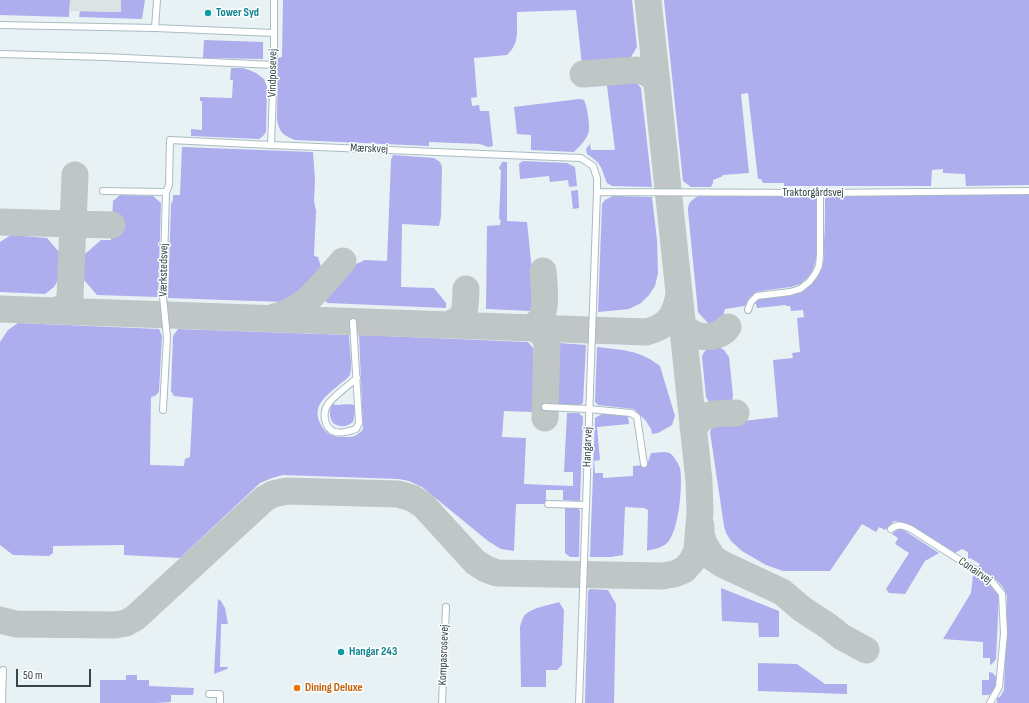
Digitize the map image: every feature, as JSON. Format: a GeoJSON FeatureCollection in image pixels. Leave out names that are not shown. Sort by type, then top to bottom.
{"type":"FeatureCollection","features":[{"type":"Feature","properties":{"kind":"lane"},"geometry":{"type":"LineString","coordinates":[[155,28],[157,0]]}},
{"type":"Feature","properties":{"kind":"lane","name":"Vindposevej"},"geometry":{"type":"LineString","coordinates":[[271,145],[274,65],[274,0]]}},
{"type":"Feature","properties":{"kind":"lane"},"geometry":{"type":"LineString","coordinates":[[0,25],[155,28],[274,33]]}},
{"type":"Feature","properties":{"kind":"lane"},"geometry":{"type":"LineString","coordinates":[[0,54],[274,65]]}},
{"type":"Feature","properties":{"kind":"lane","name":"Mærskvej"},"geometry":{"type":"LineString","coordinates":[[166,192],[169,185],[170,140],[581,158],[592,166],[597,178],[597,192]]}},
{"type":"Feature","properties":{"kind":"lane"},"geometry":{"type":"LineString","coordinates":[[103,191],[166,192]]}},
{"type":"Feature","properties":{"kind":"lane","name":"Traktorgårdsvej"},"geometry":{"type":"LineString","coordinates":[[597,192],[820,193],[1029,191]]}},
{"type":"Feature","properties":{"kind":"lane","name":"Værkstedsvej"},"geometry":{"type":"LineString","coordinates":[[164,410],[167,337],[163,297],[166,192]]}},
{"type":"Feature","properties":{"kind":"lane","name":"Hangarvej"},"geometry":{"type":"LineString","coordinates":[[579,703],[597,192]]}},
{"type":"Feature","properties":{"kind":"lane"},"geometry":{"type":"LineString","coordinates":[[748,310],[751,302],[757,296],[790,292],[800,289],[809,282],[815,274],[819,266],[820,254],[820,193]]}},
{"type":"Feature","properties":{"kind":"lane"},"geometry":{"type":"LineString","coordinates":[[353,322],[357,378],[359,424],[356,429],[346,432],[334,432],[328,427],[324,419],[325,409],[329,402],[357,378]]}},
{"type":"Feature","properties":{"kind":"lane"},"geometry":{"type":"LineString","coordinates":[[545,407],[631,413],[637,417],[644,464]]}},
{"type":"Feature","properties":{"kind":"lane"},"geometry":{"type":"LineString","coordinates":[[548,504],[586,505]]}},
{"type":"Feature","properties":{"kind":"lane","name":"Conairvej"},"geometry":{"type":"LineString","coordinates":[[891,529],[894,526],[900,525],[911,529],[991,580],[1002,594],[1004,633],[999,687],[990,703]]}},
{"type":"Feature","properties":{"kind":"lane","name":"Kompasrosevej"},"geometry":{"type":"LineString","coordinates":[[442,703],[446,608]]}},
{"type":"Feature","properties":{"kind":"lane"},"geometry":{"type":"LineString","coordinates":[[2,703],[3,670]]}},
{"type":"Feature","properties":{"kind":"lane"},"geometry":{"type":"LineString","coordinates":[[209,694],[220,694],[220,703]]}},
{"type":"Feature","properties":{"kind":"shaded area"},"geometry":{"type":"Polygon","coordinates":[[[0,0],[70,0],[69,17],[0,15],[0,0]]]}},
{"type":"Feature","properties":{"kind":"shaded area"},"geometry":{"type":"Polygon","coordinates":[[[70,0],[121,0],[121,12],[70,11],[70,0]]]}},
{"type":"Feature","properties":{"kind":"shaded area"},"geometry":{"type":"Polygon","coordinates":[[[121,0],[145,0],[142,19],[79,17],[80,11],[121,12],[121,0]]]}},
{"type":"Feature","properties":{"kind":"shaded area"},"geometry":{"type":"Polygon","coordinates":[[[283,0],[632,0],[637,47],[631,57],[621,62],[582,65],[576,10],[517,12],[516,40],[507,55],[474,58],[477,97],[471,98],[472,106],[479,105],[480,111],[489,111],[493,146],[488,147],[480,144],[429,142],[429,146],[295,140],[283,133],[279,128],[277,120],[278,58],[282,57],[283,0]]]}},
{"type":"Feature","properties":{"kind":"shaded area"},"geometry":{"type":"Polygon","coordinates":[[[664,0],[1029,0],[1029,185],[966,186],[965,174],[943,173],[943,169],[932,170],[931,186],[784,186],[784,183],[763,183],[761,179],[758,179],[748,93],[741,94],[749,173],[723,175],[713,180],[711,187],[691,187],[683,181],[664,0]]]}},
{"type":"Feature","properties":{"kind":"shaded area"},"geometry":{"type":"Polygon","coordinates":[[[204,40],[263,42],[263,59],[203,58],[204,40]]]}},
{"type":"Feature","properties":{"kind":"shaded area"},"geometry":{"type":"Polygon","coordinates":[[[231,68],[243,68],[249,70],[264,79],[267,87],[266,132],[259,139],[191,136],[191,129],[202,130],[202,101],[200,101],[200,97],[232,98],[233,80],[230,80],[231,68]]]}},
{"type":"Feature","properties":{"kind":"shaded area"},"geometry":{"type":"Polygon","coordinates":[[[619,76],[633,79],[641,88],[652,187],[612,186],[607,183],[599,164],[587,154],[586,149],[590,144],[591,150],[615,150],[607,86],[609,82],[619,76]]]}},
{"type":"Feature","properties":{"kind":"shaded area"},"geometry":{"type":"Polygon","coordinates":[[[579,99],[584,100],[585,103],[589,131],[586,139],[574,152],[531,150],[531,135],[517,134],[514,107],[579,99]]]}},
{"type":"Feature","properties":{"kind":"shaded area"},"geometry":{"type":"Polygon","coordinates":[[[182,147],[313,152],[315,180],[314,201],[316,211],[314,256],[318,257],[321,267],[295,296],[284,302],[168,298],[171,204],[173,195],[180,195],[182,147]]]}},
{"type":"Feature","properties":{"kind":"shaded area"},"geometry":{"type":"Polygon","coordinates":[[[393,155],[434,158],[440,162],[442,167],[441,217],[439,226],[402,224],[401,287],[434,288],[446,303],[446,308],[327,303],[324,297],[354,265],[365,260],[387,261],[391,160],[393,155]]]}},
{"type":"Feature","properties":{"kind":"shaded area"},"geometry":{"type":"Polygon","coordinates":[[[523,161],[567,163],[575,167],[577,186],[569,187],[568,180],[550,182],[549,176],[520,179],[519,164],[523,161]]]}},
{"type":"Feature","properties":{"kind":"shaded area"},"geometry":{"type":"Polygon","coordinates":[[[502,162],[507,162],[507,221],[527,222],[532,270],[532,311],[486,309],[487,226],[500,225],[501,171],[499,168],[502,162]]]}},
{"type":"Feature","properties":{"kind":"shaded area"},"geometry":{"type":"Polygon","coordinates":[[[578,190],[579,208],[573,209],[571,191],[578,190]]]}},
{"type":"Feature","properties":{"kind":"shaded area"},"geometry":{"type":"Polygon","coordinates":[[[1029,194],[1029,703],[997,703],[997,698],[1000,697],[1004,690],[1007,596],[999,583],[978,567],[980,564],[968,558],[968,552],[962,549],[955,553],[906,523],[894,521],[885,530],[879,527],[876,532],[862,524],[830,571],[783,571],[766,565],[742,551],[731,541],[726,533],[710,432],[713,426],[717,424],[778,417],[773,360],[793,358],[792,353],[800,352],[797,318],[804,317],[803,310],[791,311],[790,306],[786,305],[757,308],[756,304],[753,304],[753,302],[758,299],[798,292],[810,285],[816,278],[821,270],[824,260],[825,199],[828,196],[1029,194]]]}},
{"type":"Feature","properties":{"kind":"shaded area"},"geometry":{"type":"Polygon","coordinates":[[[120,195],[153,196],[161,203],[158,297],[97,295],[84,280],[84,255],[101,240],[111,240],[113,201],[120,195]]]}},
{"type":"Feature","properties":{"kind":"shaded area"},"geometry":{"type":"Polygon","coordinates":[[[613,196],[652,197],[657,240],[658,273],[655,286],[641,303],[629,309],[598,312],[602,204],[605,200],[613,196]]]}},
{"type":"Feature","properties":{"kind":"shaded area"},"geometry":{"type":"Polygon","coordinates":[[[698,196],[817,196],[817,256],[811,275],[800,284],[791,287],[756,292],[750,297],[745,306],[725,309],[719,322],[711,326],[698,312],[688,211],[690,202],[698,196]]]}},
{"type":"Feature","properties":{"kind":"shaded area"},"geometry":{"type":"Polygon","coordinates":[[[11,235],[47,238],[59,252],[58,280],[54,287],[45,294],[0,292],[0,242],[11,235]]]}},
{"type":"Feature","properties":{"kind":"shaded area"},"geometry":{"type":"Polygon","coordinates":[[[18,323],[159,329],[162,336],[159,392],[155,396],[151,397],[150,465],[184,466],[185,459],[190,457],[193,398],[174,396],[171,391],[173,336],[178,329],[349,335],[351,361],[350,375],[326,396],[319,406],[318,412],[318,418],[325,430],[332,435],[341,437],[351,437],[363,429],[359,335],[528,342],[533,348],[533,412],[504,411],[502,437],[526,438],[524,484],[573,486],[573,472],[564,472],[567,413],[579,413],[583,417],[580,501],[563,500],[563,490],[546,490],[546,504],[516,504],[514,551],[501,549],[488,541],[422,487],[409,481],[399,479],[283,475],[260,483],[180,558],[124,555],[124,545],[53,546],[53,553],[49,556],[13,555],[0,545],[0,342],[8,330],[18,323]]]}},
{"type":"Feature","properties":{"kind":"shaded area"},"geometry":{"type":"Polygon","coordinates":[[[559,343],[586,345],[583,403],[578,406],[557,405],[559,343]]]}},
{"type":"Feature","properties":{"kind":"shaded area"},"geometry":{"type":"Polygon","coordinates":[[[597,347],[623,350],[638,354],[660,366],[675,416],[672,425],[658,433],[652,434],[646,421],[634,409],[598,405],[595,402],[597,347]]]}},
{"type":"Feature","properties":{"kind":"shaded area"},"geometry":{"type":"Polygon","coordinates":[[[719,347],[724,350],[729,357],[733,395],[732,402],[726,406],[713,405],[706,397],[702,357],[706,350],[719,347]]]}},
{"type":"Feature","properties":{"kind":"shaded area"},"geometry":{"type":"Polygon","coordinates":[[[332,404],[350,404],[355,406],[353,422],[343,426],[333,423],[330,414],[332,404]]]}},
{"type":"Feature","properties":{"kind":"shaded area"},"geometry":{"type":"Polygon","coordinates":[[[602,414],[628,415],[629,424],[597,427],[600,460],[594,461],[595,473],[603,473],[603,478],[633,476],[633,466],[647,465],[651,453],[659,452],[670,453],[680,468],[681,485],[675,529],[667,543],[663,546],[647,551],[648,510],[644,508],[625,507],[623,555],[611,557],[590,557],[595,418],[602,414]]]}},
{"type":"Feature","properties":{"kind":"shaded area"},"geometry":{"type":"Polygon","coordinates":[[[565,508],[578,508],[580,511],[579,557],[570,557],[565,553],[565,508]]]}},
{"type":"Feature","properties":{"kind":"shaded area"},"geometry":{"type":"Polygon","coordinates":[[[899,528],[939,553],[925,561],[905,594],[889,593],[886,589],[909,553],[895,544],[898,538],[892,534],[899,528]]]}},
{"type":"Feature","properties":{"kind":"shaded area"},"geometry":{"type":"Polygon","coordinates":[[[973,575],[992,585],[999,594],[996,659],[990,665],[990,658],[983,658],[983,642],[943,639],[971,593],[973,575]]]}},
{"type":"Feature","properties":{"kind":"shaded area"},"geometry":{"type":"Polygon","coordinates":[[[721,588],[779,611],[779,637],[759,637],[758,623],[722,621],[721,588]]]}},
{"type":"Feature","properties":{"kind":"shaded area"},"geometry":{"type":"Polygon","coordinates":[[[590,589],[608,590],[616,604],[614,703],[585,703],[588,591],[590,589]]]}},
{"type":"Feature","properties":{"kind":"shaded area"},"geometry":{"type":"Polygon","coordinates":[[[218,599],[225,608],[228,624],[221,624],[220,667],[228,667],[227,669],[214,674],[218,599]]]}},
{"type":"Feature","properties":{"kind":"shaded area"},"geometry":{"type":"Polygon","coordinates":[[[559,602],[564,610],[562,665],[557,670],[546,670],[546,687],[521,687],[520,627],[522,619],[532,610],[559,602]]]}},
{"type":"Feature","properties":{"kind":"shaded area"},"geometry":{"type":"Polygon","coordinates":[[[758,663],[797,664],[825,684],[847,684],[847,694],[758,691],[758,663]]]}},
{"type":"Feature","properties":{"kind":"shaded area"},"geometry":{"type":"Polygon","coordinates":[[[989,672],[993,673],[997,677],[996,688],[989,695],[982,695],[982,680],[989,680],[989,672]]]}},
{"type":"Feature","properties":{"kind":"shaded area"},"geometry":{"type":"Polygon","coordinates":[[[126,675],[137,675],[137,680],[149,680],[149,686],[194,688],[193,695],[171,695],[171,702],[100,703],[100,680],[126,680],[126,675]]]}},
{"type":"Feature","properties":{"kind":"taxiway"},"geometry":{"type":"LineString","coordinates":[[0,620],[16,624],[115,625],[126,623],[135,618],[264,499],[273,494],[287,491],[398,494],[412,498],[423,505],[475,562],[486,569],[497,573],[662,576],[674,574],[684,570],[692,561],[697,550],[700,512],[699,481],[648,0]]}},
{"type":"Feature","properties":{"kind":"taxiway"},"geometry":{"type":"LineString","coordinates":[[583,74],[636,70],[648,73],[657,82]]}},
{"type":"Feature","properties":{"kind":"taxiway"},"geometry":{"type":"LineString","coordinates":[[58,310],[67,305],[70,297],[75,175]]}},
{"type":"Feature","properties":{"kind":"taxiway"},"geometry":{"type":"LineString","coordinates":[[0,222],[112,225]]}},
{"type":"Feature","properties":{"kind":"taxiway"},"geometry":{"type":"LineString","coordinates":[[274,317],[295,309],[313,295],[343,261]]}},
{"type":"Feature","properties":{"kind":"taxiway"},"geometry":{"type":"LineString","coordinates":[[530,328],[540,320],[544,310],[543,271]]}},
{"type":"Feature","properties":{"kind":"taxiway"},"geometry":{"type":"LineString","coordinates":[[449,324],[460,318],[464,311],[466,289]]}},
{"type":"Feature","properties":{"kind":"taxiway"},"geometry":{"type":"LineString","coordinates":[[0,309],[646,332],[660,327],[670,319],[676,308],[679,293]]}},
{"type":"Feature","properties":{"kind":"taxiway"},"geometry":{"type":"LineString","coordinates":[[682,324],[692,333],[706,337],[721,333],[728,327]]}},
{"type":"Feature","properties":{"kind":"taxiway"},"geometry":{"type":"LineString","coordinates":[[533,328],[538,330],[547,341],[545,418]]}},
{"type":"Feature","properties":{"kind":"taxiway"},"geometry":{"type":"LineString","coordinates":[[693,428],[702,419],[712,414],[736,413]]}},
{"type":"Feature","properties":{"kind":"taxiway"},"geometry":{"type":"LineString","coordinates":[[701,526],[701,534],[704,544],[713,558],[722,564],[782,592],[802,609],[842,637],[866,650]]}},
{"type":"Feature","properties":{"kind":"place","name":"Tower Syd"},"geometry":{"type":"Point","coordinates":[208,13]}},
{"type":"Feature","properties":{"kind":"place","name":"Hangar 243"},"geometry":{"type":"Point","coordinates":[341,652]}},
{"type":"Feature","properties":{"kind":"place","name":"Dining Deluxe"},"geometry":{"type":"Point","coordinates":[297,688]}}]}
